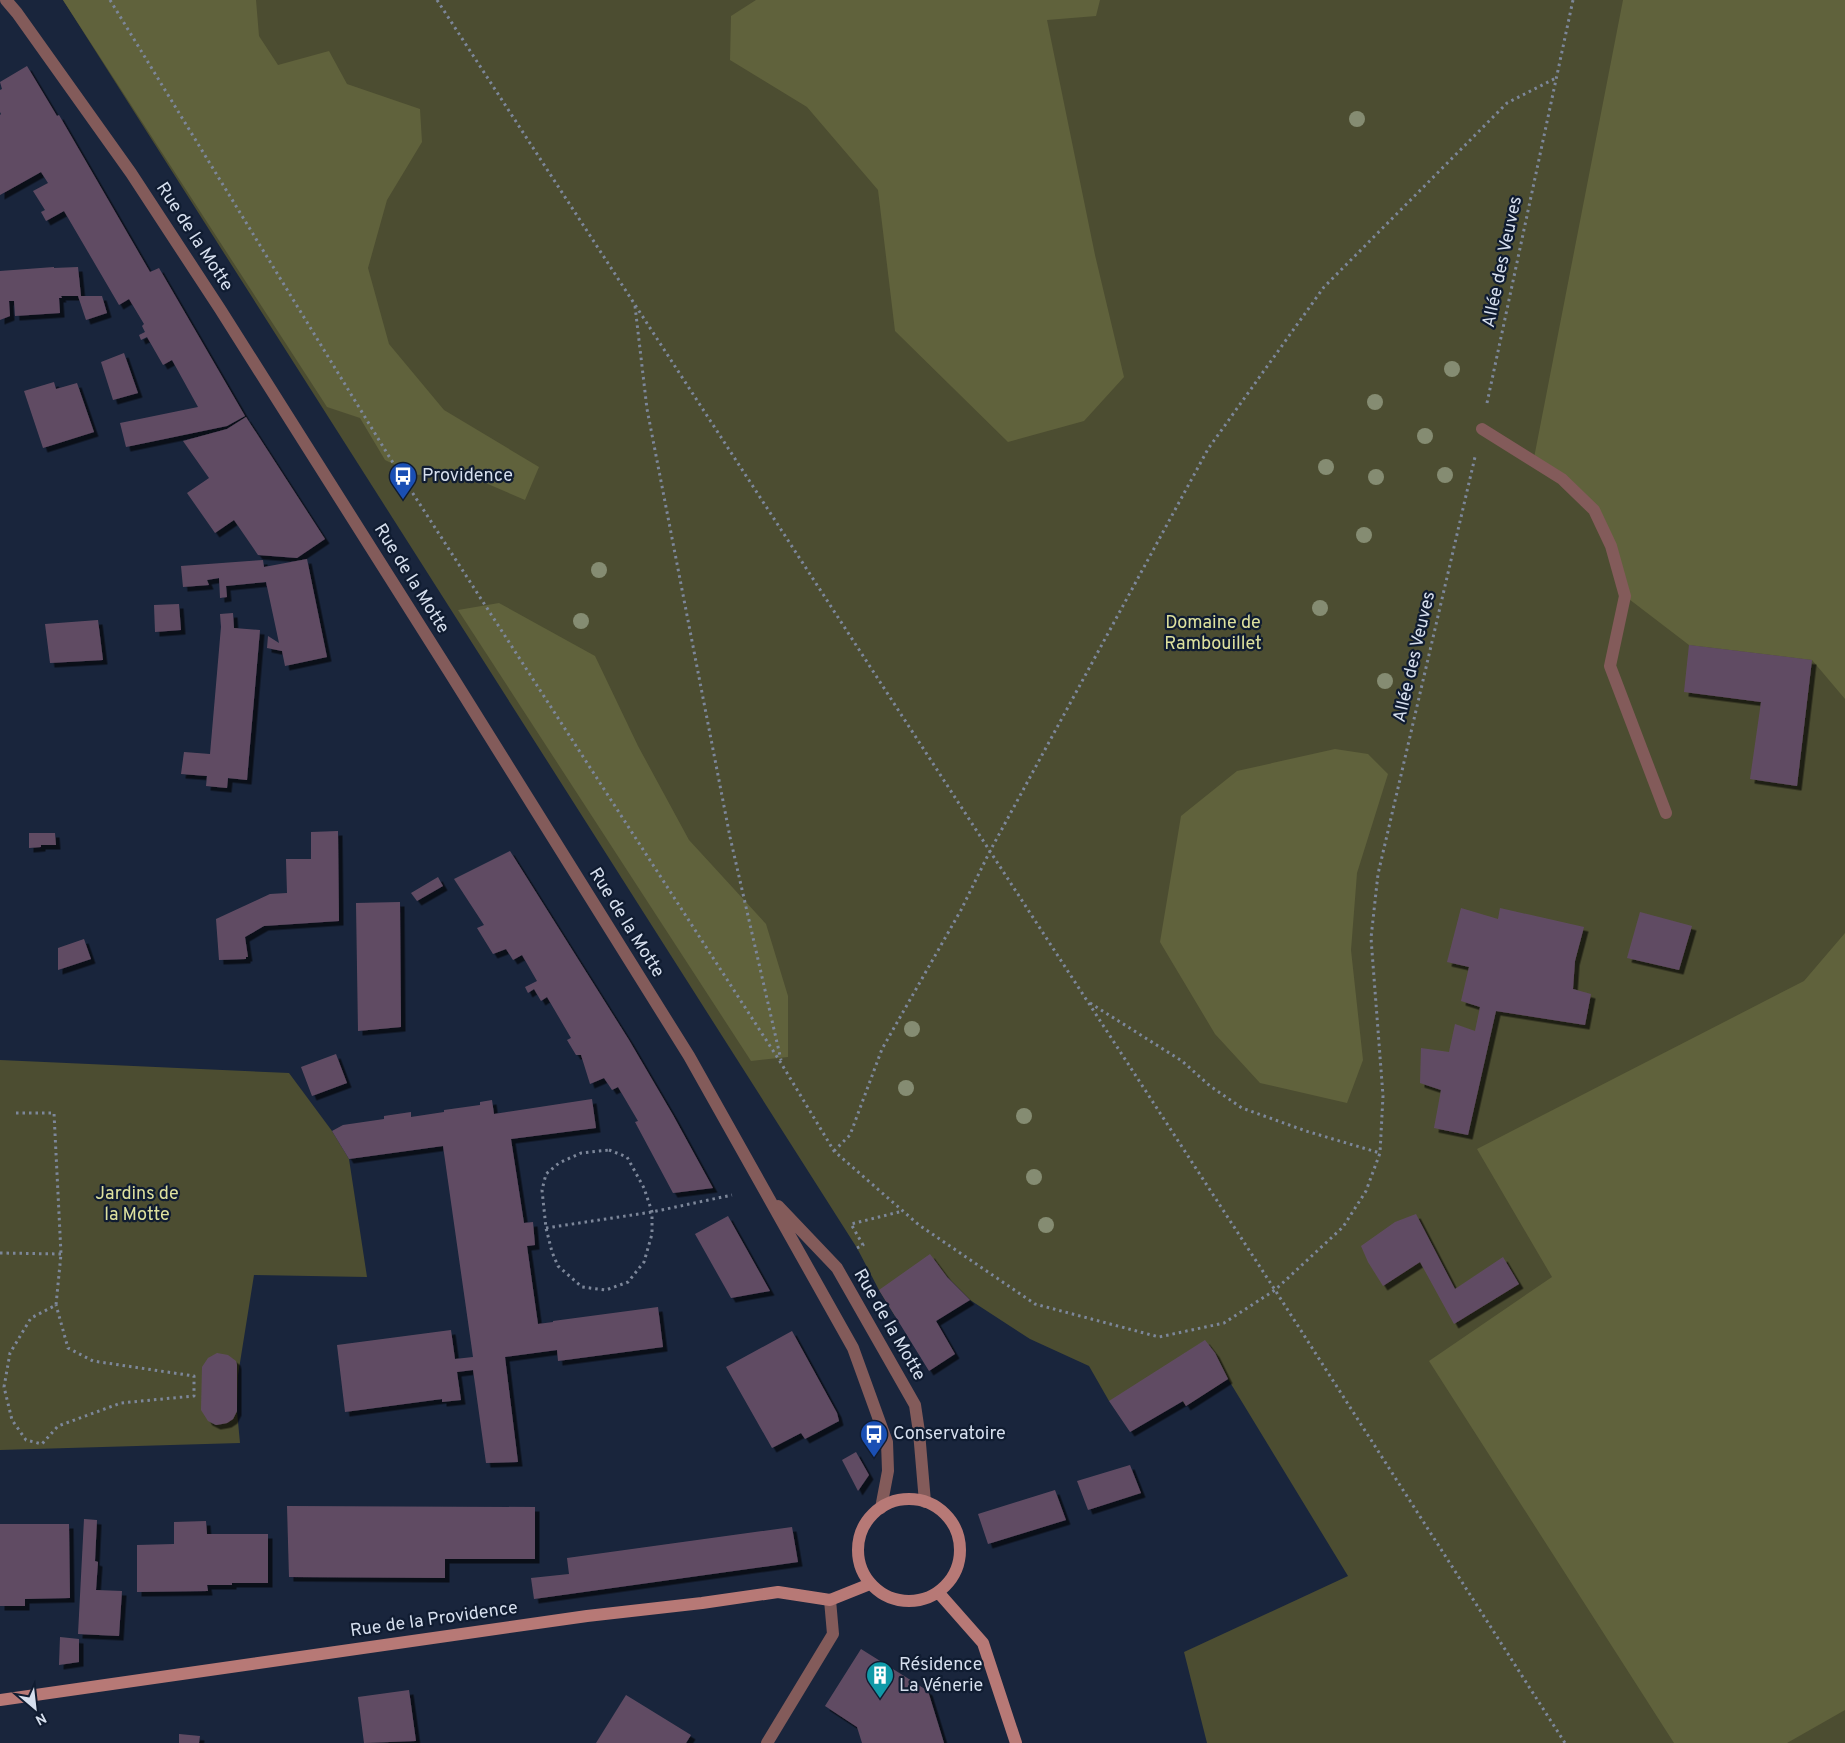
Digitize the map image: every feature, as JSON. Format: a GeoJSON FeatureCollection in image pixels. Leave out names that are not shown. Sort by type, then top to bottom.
{"type":"FeatureCollection","features":[{"type":"Feature","properties":{"kind":"main road"},"geometry":{"type":"LineString","coordinates":[[914,1499],[925,1502],[939,1509],[950,1521],[958,1535],[960,1551],[957,1567],[949,1581],[938,1592],[910,1601],[895,1599],[881,1593],[870,1584],[861,1569],[858,1551],[860,1534],[868,1519],[881,1508],[902,1500],[914,1499]]}},
{"type":"Feature","properties":{"kind":"main road"},"geometry":{"type":"LineString","coordinates":[[830,1600],[870,1584]]}},
{"type":"Feature","properties":{"kind":"main road","name":"Rue de la Providence"},"geometry":{"type":"LineString","coordinates":[[0,1700],[587,1616],[778,1592],[830,1600]]}},
{"type":"Feature","properties":{"kind":"main road"},"geometry":{"type":"LineString","coordinates":[[938,1592],[982,1643],[1016,1743]]}},
{"type":"Feature","properties":{"kind":"street","name":"Rue de la Motte"},"geometry":{"type":"LineString","coordinates":[[6,0],[131,173],[220,310],[440,657],[683,1048],[853,1348],[887,1442],[888,1471],[881,1508]]}},
{"type":"Feature","properties":{"kind":"street"},"geometry":{"type":"LineString","coordinates":[[1482,429],[1562,479],[1594,510],[1610,546],[1625,596],[1610,666],[1666,813]]}},
{"type":"Feature","properties":{"kind":"street","name":"Rue de la Motte"},"geometry":{"type":"LineString","coordinates":[[765,1192],[837,1268],[915,1405],[925,1502]]}},
{"type":"Feature","properties":{"kind":"street"},"geometry":{"type":"LineString","coordinates":[[768,1743],[833,1634],[830,1600]]}},
{"type":"Feature","properties":{"kind":"path","name":"Allée des Veuves"},"geometry":{"type":"LineString","coordinates":[[110,0],[390,458],[781,1063],[834,1151],[919,1225],[1036,1304],[1159,1337],[1224,1323],[1275,1290],[1344,1227],[1366,1191],[1380,1152],[1384,1096],[1371,938],[1378,874],[1482,429],[1573,0]]}},
{"type":"Feature","properties":{"kind":"path"},"geometry":{"type":"LineString","coordinates":[[437,0],[1275,1290],[1565,1743]]}},
{"type":"Feature","properties":{"kind":"path"},"geometry":{"type":"LineString","coordinates":[[834,1151],[850,1135],[882,1049],[961,910],[990,851],[1208,449],[1324,287],[1507,103],[1557,78]]}},
{"type":"Feature","properties":{"kind":"path"},"geometry":{"type":"LineString","coordinates":[[635,305],[647,409],[730,838],[781,1063]]}},
{"type":"Feature","properties":{"kind":"path"},"geometry":{"type":"LineString","coordinates":[[1087,1001],[1182,1061],[1210,1086],[1242,1108],[1306,1131],[1380,1152]]}},
{"type":"Feature","properties":{"kind":"path"},"geometry":{"type":"LineString","coordinates":[[16,1113],[54,1113],[61,1254],[56,1305],[68,1348],[93,1361],[194,1376],[194,1396],[121,1403],[58,1426],[42,1444],[26,1440],[12,1420],[4,1387],[10,1353],[31,1318],[56,1305]]}},
{"type":"Feature","properties":{"kind":"path"},"geometry":{"type":"LineString","coordinates":[[609,1150],[627,1157],[644,1188],[652,1212],[652,1234],[644,1262],[628,1282],[606,1290],[582,1287],[558,1266],[552,1252],[546,1228],[542,1190],[546,1174],[559,1163],[581,1153],[609,1150]]}},
{"type":"Feature","properties":{"kind":"path"},"geometry":{"type":"LineString","coordinates":[[546,1228],[652,1212],[732,1194]]}},
{"type":"Feature","properties":{"kind":"path"},"geometry":{"type":"LineString","coordinates":[[857,1248],[863,1245],[851,1224],[903,1211]]}},
{"type":"Feature","properties":{"kind":"path"},"geometry":{"type":"LineString","coordinates":[[0,1253],[61,1254]]}},
{"type":"Feature","properties":{"kind":"green space","name":"Domaine de Rambouillet"},"geometry":{"type":"Polygon","coordinates":[[[63,0],[1845,0],[1845,1743],[1207,1743],[1184,1652],[1348,1576],[1228,1379],[1186,1406],[1182,1401],[1109,1401],[1089,1366],[1030,1339],[970,1300],[947,1277],[895,1316],[857,1248],[63,0]]]}},
{"type":"Feature","properties":{"kind":"green space"},"geometry":{"type":"Polygon","coordinates":[[[63,0],[256,0],[259,36],[278,65],[329,51],[347,84],[420,109],[422,142],[387,200],[368,268],[389,344],[444,410],[539,467],[525,500],[460,472],[416,475],[385,460],[360,418],[327,407],[63,0]]]}},
{"type":"Feature","properties":{"kind":"green space"},"geometry":{"type":"Polygon","coordinates":[[[756,0],[1100,0],[1096,16],[1047,20],[1095,255],[1124,377],[1084,421],[1008,442],[895,331],[878,190],[807,107],[730,60],[731,16],[756,0]]]}},
{"type":"Feature","properties":{"kind":"green space"},"geometry":{"type":"Polygon","coordinates":[[[1623,0],[1845,0],[1845,699],[1812,660],[1689,645],[1625,596],[1594,510],[1533,463],[1623,0]]]}},
{"type":"Feature","properties":{"kind":"green space"},"geometry":{"type":"Polygon","coordinates":[[[499,603],[595,656],[638,746],[689,840],[766,924],[788,996],[788,1057],[751,1061],[458,610],[499,603]]]}},
{"type":"Feature","properties":{"kind":"green space"},"geometry":{"type":"Polygon","coordinates":[[[1335,749],[1368,754],[1388,774],[1357,873],[1351,950],[1363,1060],[1347,1103],[1260,1083],[1215,1034],[1160,942],[1181,816],[1237,771],[1335,749]]]}},
{"type":"Feature","properties":{"kind":"green space"},"geometry":{"type":"Polygon","coordinates":[[[1845,933],[1845,1710],[1787,1743],[1674,1743],[1429,1361],[1552,1277],[1477,1149],[1804,981],[1845,933]]]}},
{"type":"Feature","properties":{"kind":"green space","name":"Jardins de la Motte"},"geometry":{"type":"Polygon","coordinates":[[[0,1060],[289,1073],[332,1131],[349,1159],[367,1277],[254,1275],[238,1375],[237,1411],[240,1443],[0,1450],[0,1060]]]}},
{"type":"Feature","properties":{"kind":"building"},"geometry":{"type":"Polygon","coordinates":[[[27,66],[57,116],[59,115],[150,272],[159,268],[245,416],[227,426],[126,447],[120,423],[198,407],[172,360],[163,365],[147,337],[141,340],[139,335],[145,332],[142,326],[144,324],[129,299],[119,305],[64,211],[46,221],[41,212],[45,210],[33,191],[48,183],[41,172],[0,195],[0,90],[2,89],[0,82],[27,66]]]}},
{"type":"Feature","properties":{"kind":"building"},"geometry":{"type":"Polygon","coordinates":[[[78,267],[81,296],[102,296],[107,313],[86,320],[78,296],[61,296],[62,298],[59,298],[60,313],[15,316],[14,301],[9,301],[10,316],[0,320],[0,271],[78,267]]]}},
{"type":"Feature","properties":{"kind":"building"},"geometry":{"type":"Polygon","coordinates":[[[124,353],[138,393],[113,400],[101,362],[124,353]]]}},
{"type":"Feature","properties":{"kind":"building"},"geometry":{"type":"Polygon","coordinates":[[[54,382],[56,389],[77,383],[94,432],[43,448],[24,391],[54,382]]]}},
{"type":"Feature","properties":{"kind":"building"},"geometry":{"type":"Polygon","coordinates":[[[246,417],[325,539],[297,558],[258,555],[234,520],[215,533],[187,493],[209,478],[183,441],[227,429],[246,417]]]}},
{"type":"Feature","properties":{"kind":"building"},"geometry":{"type":"Polygon","coordinates":[[[307,559],[327,657],[285,666],[282,651],[267,648],[268,636],[279,643],[266,582],[226,586],[227,597],[220,598],[219,578],[207,580],[209,585],[183,587],[181,566],[263,560],[264,567],[307,559]]]}},
{"type":"Feature","properties":{"kind":"building"},"geometry":{"type":"Polygon","coordinates":[[[179,604],[181,630],[155,632],[154,605],[179,604]]]}},
{"type":"Feature","properties":{"kind":"building"},"geometry":{"type":"Polygon","coordinates":[[[233,613],[234,628],[260,630],[247,780],[228,778],[227,788],[206,786],[207,776],[181,774],[184,752],[210,754],[221,627],[220,614],[233,613]]]}},
{"type":"Feature","properties":{"kind":"building"},"geometry":{"type":"Polygon","coordinates":[[[98,620],[103,660],[50,663],[45,624],[98,620]]]}},
{"type":"Feature","properties":{"kind":"building"},"geometry":{"type":"Polygon","coordinates":[[[1689,645],[1812,660],[1797,786],[1750,779],[1761,702],[1684,692],[1689,645]]]}},
{"type":"Feature","properties":{"kind":"building"},"geometry":{"type":"Polygon","coordinates":[[[338,831],[339,921],[264,926],[245,937],[248,957],[246,959],[219,960],[216,919],[270,894],[287,893],[286,859],[311,859],[311,832],[338,831]]]}},
{"type":"Feature","properties":{"kind":"building"},"geometry":{"type":"Polygon","coordinates":[[[29,833],[55,833],[56,845],[41,845],[41,847],[29,848],[29,833]]]}},
{"type":"Feature","properties":{"kind":"building"},"geometry":{"type":"Polygon","coordinates":[[[510,851],[629,1040],[713,1188],[673,1193],[635,1122],[638,1121],[618,1087],[612,1090],[604,1078],[590,1084],[581,1055],[576,1055],[567,1040],[571,1038],[547,997],[541,1001],[534,989],[528,993],[525,987],[537,981],[522,955],[513,960],[506,949],[493,954],[477,928],[484,925],[454,879],[510,851]]]}},
{"type":"Feature","properties":{"kind":"building"},"geometry":{"type":"Polygon","coordinates":[[[438,877],[443,886],[417,901],[411,893],[438,877]]]}},
{"type":"Feature","properties":{"kind":"building"},"geometry":{"type":"Polygon","coordinates":[[[400,902],[401,1027],[358,1031],[356,903],[400,902]]]}},
{"type":"Feature","properties":{"kind":"building"},"geometry":{"type":"Polygon","coordinates":[[[1461,908],[1498,919],[1500,908],[1584,927],[1575,961],[1573,989],[1591,994],[1585,1025],[1496,1011],[1468,1135],[1434,1128],[1441,1090],[1420,1083],[1421,1048],[1449,1052],[1455,1024],[1475,1031],[1480,1007],[1461,1001],[1469,967],[1447,962],[1461,908]]]}},
{"type":"Feature","properties":{"kind":"building"},"geometry":{"type":"Polygon","coordinates":[[[1640,912],[1692,926],[1679,970],[1627,958],[1640,912]]]}},
{"type":"Feature","properties":{"kind":"building"},"geometry":{"type":"Polygon","coordinates":[[[84,939],[91,959],[58,970],[58,948],[84,939]]]}},
{"type":"Feature","properties":{"kind":"building"},"geometry":{"type":"Polygon","coordinates":[[[336,1054],[347,1083],[312,1096],[301,1067],[336,1054]]]}},
{"type":"Feature","properties":{"kind":"building"},"geometry":{"type":"Polygon","coordinates":[[[592,1099],[596,1128],[511,1139],[524,1223],[533,1222],[535,1245],[527,1246],[538,1324],[658,1307],[663,1347],[558,1361],[557,1350],[505,1357],[518,1462],[486,1463],[473,1370],[457,1372],[461,1400],[442,1402],[442,1399],[345,1412],[337,1345],[451,1330],[455,1359],[473,1357],[443,1146],[349,1159],[332,1131],[343,1125],[384,1119],[384,1116],[411,1112],[411,1117],[480,1105],[480,1102],[492,1100],[494,1114],[592,1099]]]}},
{"type":"Feature","properties":{"kind":"building"},"geometry":{"type":"Polygon","coordinates":[[[1416,1214],[1455,1289],[1503,1257],[1519,1284],[1454,1324],[1420,1262],[1383,1286],[1368,1262],[1361,1246],[1395,1222],[1416,1214]]]}},
{"type":"Feature","properties":{"kind":"building"},"geometry":{"type":"Polygon","coordinates":[[[728,1216],[770,1291],[731,1298],[695,1234],[728,1216]]]}},
{"type":"Feature","properties":{"kind":"building"},"geometry":{"type":"Polygon","coordinates":[[[930,1254],[947,1277],[970,1300],[936,1321],[955,1354],[929,1371],[879,1290],[930,1254]]]}},
{"type":"Feature","properties":{"kind":"building"},"geometry":{"type":"Polygon","coordinates":[[[792,1331],[837,1413],[839,1421],[805,1439],[801,1433],[772,1448],[726,1367],[792,1331]]]}},
{"type":"Feature","properties":{"kind":"building"},"geometry":{"type":"Polygon","coordinates":[[[1205,1340],[1215,1353],[1228,1379],[1186,1406],[1183,1401],[1130,1432],[1109,1401],[1205,1340]]]}},
{"type":"Feature","properties":{"kind":"building"},"geometry":{"type":"Polygon","coordinates":[[[217,1353],[228,1355],[236,1361],[237,1411],[233,1419],[227,1423],[216,1425],[208,1421],[201,1410],[202,1367],[208,1358],[217,1353]]]}},
{"type":"Feature","properties":{"kind":"building"},"geometry":{"type":"Polygon","coordinates":[[[856,1452],[869,1475],[858,1491],[842,1460],[856,1452]]]}},
{"type":"Feature","properties":{"kind":"building"},"geometry":{"type":"Polygon","coordinates":[[[1130,1465],[1141,1493],[1088,1510],[1077,1481],[1130,1465]]]}},
{"type":"Feature","properties":{"kind":"building"},"geometry":{"type":"Polygon","coordinates":[[[1055,1490],[1066,1520],[988,1544],[978,1514],[1055,1490]]]}},
{"type":"Feature","properties":{"kind":"building"},"geometry":{"type":"Polygon","coordinates":[[[287,1506],[535,1507],[535,1559],[445,1559],[445,1578],[289,1577],[287,1506]]]}},
{"type":"Feature","properties":{"kind":"building"},"geometry":{"type":"Polygon","coordinates":[[[84,1519],[97,1520],[95,1561],[98,1562],[96,1590],[122,1591],[119,1636],[78,1634],[84,1519]]]}},
{"type":"Feature","properties":{"kind":"building"},"geometry":{"type":"Polygon","coordinates":[[[206,1521],[207,1534],[268,1534],[268,1583],[207,1585],[208,1591],[137,1592],[137,1545],[174,1544],[174,1522],[206,1521]]]}},
{"type":"Feature","properties":{"kind":"building"},"geometry":{"type":"Polygon","coordinates":[[[0,1524],[69,1524],[70,1598],[25,1599],[25,1606],[0,1606],[0,1524]]]}},
{"type":"Feature","properties":{"kind":"building"},"geometry":{"type":"Polygon","coordinates":[[[792,1527],[798,1562],[534,1599],[531,1578],[569,1574],[567,1558],[792,1527]]]}},
{"type":"Feature","properties":{"kind":"building"},"geometry":{"type":"Polygon","coordinates":[[[60,1637],[79,1639],[79,1662],[59,1665],[60,1637]]]}},
{"type":"Feature","properties":{"kind":"building","name":"Résidence La Vénerie"},"geometry":{"type":"Polygon","coordinates":[[[861,1649],[928,1691],[944,1743],[862,1743],[857,1727],[825,1706],[861,1649]]]}},
{"type":"Feature","properties":{"kind":"building"},"geometry":{"type":"Polygon","coordinates":[[[409,1690],[416,1741],[364,1743],[358,1697],[409,1690]]]}},
{"type":"Feature","properties":{"kind":"building"},"geometry":{"type":"Polygon","coordinates":[[[626,1695],[691,1735],[686,1743],[596,1743],[626,1695]]]}},
{"type":"Feature","properties":{"kind":"building"},"geometry":{"type":"Polygon","coordinates":[[[179,1734],[200,1736],[199,1743],[179,1743],[179,1734]]]}},
{"type":"Feature","properties":{"kind":"place","name":"Providence"},"geometry":{"type":"Point","coordinates":[403,500]}},
{"type":"Feature","properties":{"kind":"place","name":"Conservatoire"},"geometry":{"type":"Point","coordinates":[874,1458]}},
{"type":"Feature","properties":{"kind":"place","name":"Résidence La Vénerie"},"geometry":{"type":"Point","coordinates":[880,1699]}}]}
